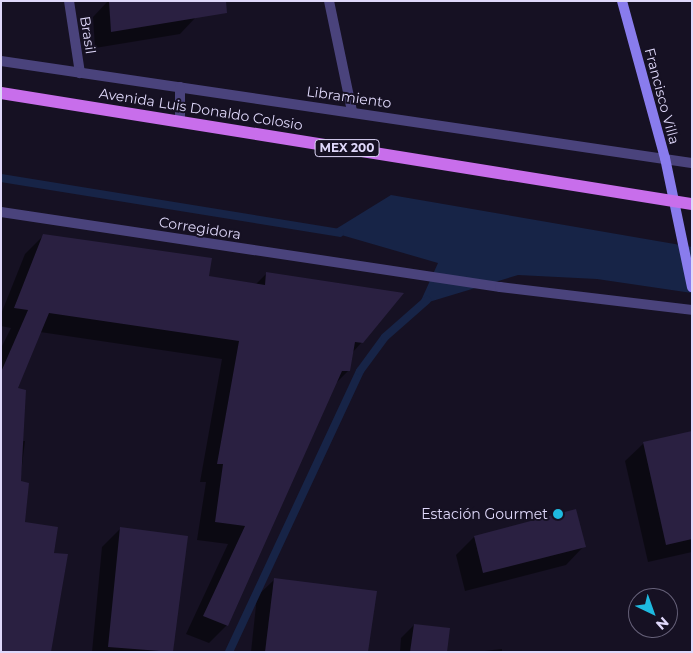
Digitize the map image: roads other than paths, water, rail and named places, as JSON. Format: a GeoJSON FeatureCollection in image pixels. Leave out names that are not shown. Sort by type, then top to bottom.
{"type":"FeatureCollection","features":[{"type":"Feature","properties":{"kind":"main road","name":"Avenida Luis Donaldo Colosio"},"geometry":{"type":"LineString","coordinates":[[1,93],[180,120],[692,204]]}},
{"type":"Feature","properties":{"kind":"street","name":"Brasil"},"geometry":{"type":"LineString","coordinates":[[69,1],[80,73]]}},
{"type":"Feature","properties":{"kind":"street"},"geometry":{"type":"LineString","coordinates":[[329,1],[352,111]]}},
{"type":"Feature","properties":{"kind":"street","name":"Francisco Villa"},"geometry":{"type":"LineString","coordinates":[[622,1],[665,158],[692,286]]}},
{"type":"Feature","properties":{"kind":"street","name":"Libramiento"},"geometry":{"type":"LineString","coordinates":[[1,61],[692,162]]}},
{"type":"Feature","properties":{"kind":"street"},"geometry":{"type":"LineString","coordinates":[[180,87],[180,120]]}},
{"type":"Feature","properties":{"kind":"street","name":"Corregidora"},"geometry":{"type":"LineString","coordinates":[[1,212],[500,287],[692,310]]}},
{"type":"Feature","properties":{"kind":"water"},"geometry":{"type":"Polygon","coordinates":[[[391,195],[692,247],[692,293],[597,279],[518,275],[419,305],[438,263],[331,232],[391,195]]]}},
{"type":"Feature","properties":{"kind":"waterway"},"geometry":{"type":"LineString","coordinates":[[1,178],[340,233]]}},
{"type":"Feature","properties":{"kind":"waterway"},"geometry":{"type":"LineString","coordinates":[[229,652],[360,371],[385,337],[427,300]]}},
{"type":"Feature","properties":{"kind":"place","name":"Estación Gourmet"},"geometry":{"type":"Point","coordinates":[558,514]}}]}
